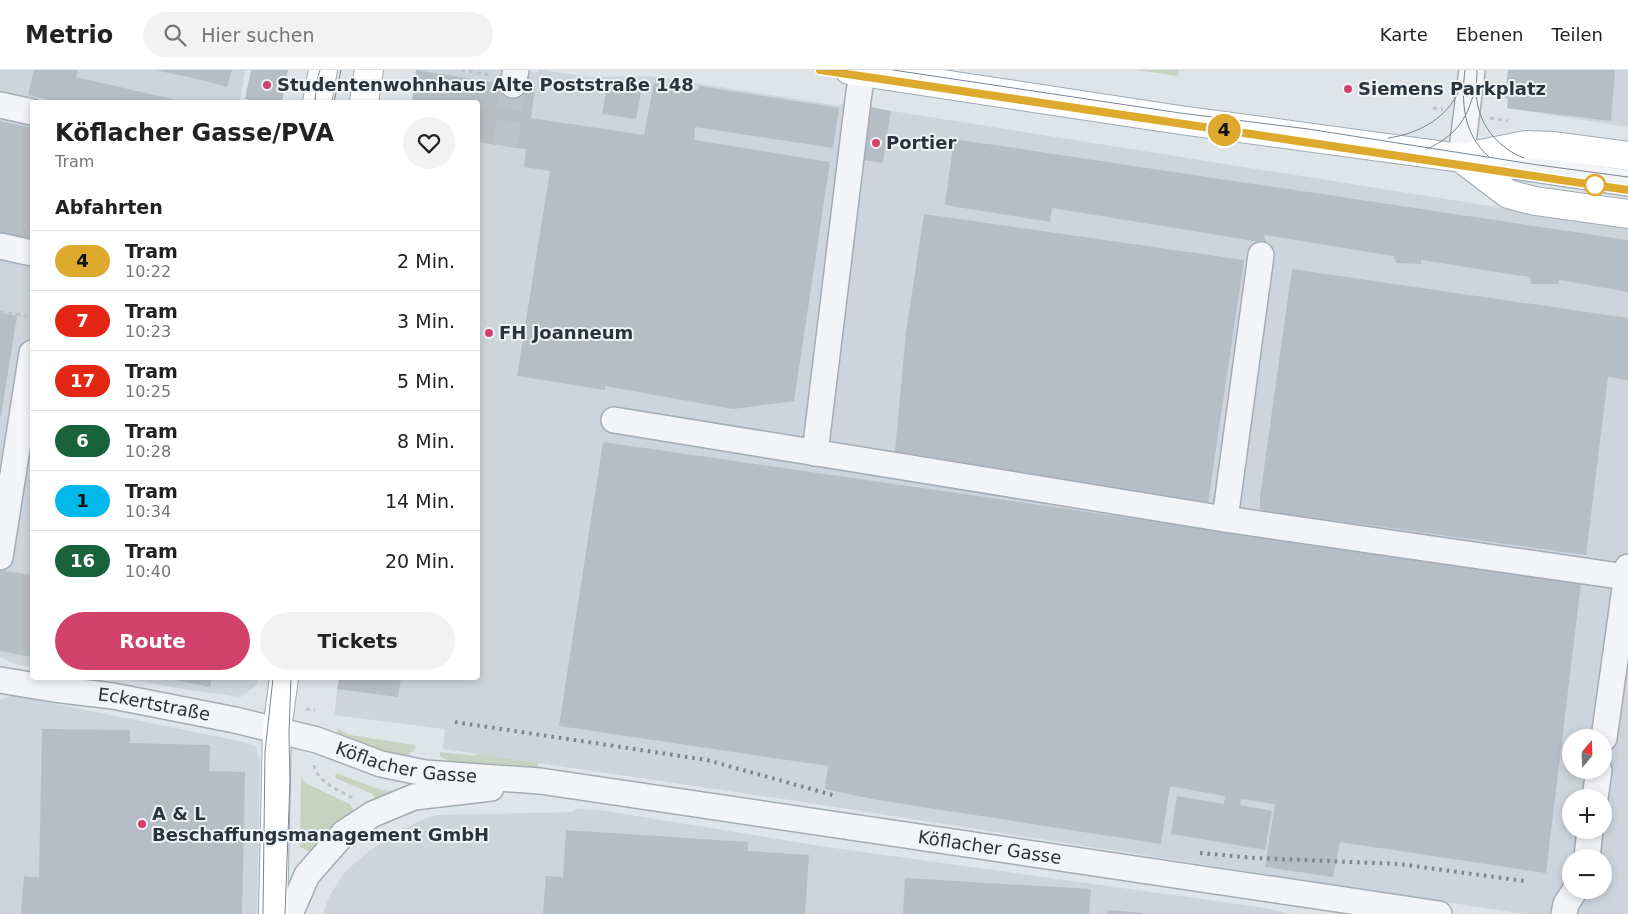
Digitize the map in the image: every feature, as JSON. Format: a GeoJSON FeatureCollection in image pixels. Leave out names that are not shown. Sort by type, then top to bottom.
{"type":"FeatureCollection","features":[{"type":"Feature","properties":{"kind":"main road"},"geometry":{"type":"LineString","coordinates":[[317,100],[323,70]]}},
{"type":"Feature","properties":{"kind":"main road"},"geometry":{"type":"LineString","coordinates":[[364,100],[369,70]]}},
{"type":"Feature","properties":{"kind":"main road"},"geometry":{"type":"LineString","coordinates":[[856,71],[1180,120],[1461,158],[1526,144],[1628,156]]}},
{"type":"Feature","properties":{"kind":"main road"},"geometry":{"type":"LineString","coordinates":[[1461,158],[1508,194],[1535,201],[1628,214]]}},
{"type":"Feature","properties":{"kind":"main road"},"geometry":{"type":"LineString","coordinates":[[273,914],[277,730],[284,680]]}},
{"type":"Feature","properties":{"kind":"street"},"geometry":{"type":"LineString","coordinates":[[1472,70],[1461,158],[1628,183]]}},
{"type":"Feature","properties":{"kind":"street"},"geometry":{"type":"LineString","coordinates":[[815,453],[858,100],[856,71]]}},
{"type":"Feature","properties":{"kind":"street"},"geometry":{"type":"LineString","coordinates":[[0,105],[30,112]]}},
{"type":"Feature","properties":{"kind":"street"},"geometry":{"type":"LineString","coordinates":[[0,246],[30,253]]}},
{"type":"Feature","properties":{"kind":"street"},"geometry":{"type":"LineString","coordinates":[[1225,519],[1261,255]]}},
{"type":"Feature","properties":{"kind":"street"},"geometry":{"type":"LineString","coordinates":[[0,557],[27,422],[30,381]]}},
{"type":"Feature","properties":{"kind":"street"},"geometry":{"type":"LineString","coordinates":[[614,420],[1225,519],[1627,572],[1605,729]]}},
{"type":"Feature","properties":{"kind":"street","name":"Eckertstraße"},"geometry":{"type":"LineString","coordinates":[[0,680],[54,690],[113,696],[277,730]]}},
{"type":"Feature","properties":{"kind":"street","name":"Köflacher Gasse"},"geometry":{"type":"LineString","coordinates":[[277,730],[316,740],[381,764],[425,774],[540,781],[1439,914]]}},
{"type":"Feature","properties":{"kind":"street","name":"Köflacher Gasse"},"geometry":{"type":"LineString","coordinates":[[290,914],[307,875],[344,833],[373,814],[414,797],[540,781]]}},
{"type":"Feature","properties":{"kind":"street"},"geometry":{"type":"LineString","coordinates":[[1564,914],[1569,899]]}},
{"type":"Feature","properties":{"kind":"path"},"geometry":{"type":"LineString","coordinates":[[0,312],[23,315],[30,319]]}},
{"type":"Feature","properties":{"kind":"path"},"geometry":{"type":"LineString","coordinates":[[314,766],[316,774],[332,787],[354,799]]}},
{"type":"Feature","properties":{"kind":"shaded area"},"geometry":{"type":"Polygon","coordinates":[[[0,70],[245,70],[240,100],[30,100],[30,667],[15,664],[0,657],[0,70]]]}},
{"type":"Feature","properties":{"kind":"shaded area"},"geometry":{"type":"Polygon","coordinates":[[[416,70],[523,70],[537,72],[544,70],[588,77],[650,76],[841,106],[842,103],[1628,228],[1628,914],[1523,914],[783,799],[443,749],[445,729],[334,715],[339,680],[480,680],[480,100],[412,100],[416,70]]]}},
{"type":"Feature","properties":{"kind":"shaded area"},"geometry":{"type":"Polygon","coordinates":[[[1508,70],[1628,70],[1628,127],[1507,108],[1508,99],[1505,98],[1508,70]]]}},
{"type":"Feature","properties":{"kind":"shaded area"},"geometry":{"type":"Polygon","coordinates":[[[135,680],[258,680],[257,685],[241,697],[135,680]]]}},
{"type":"Feature","properties":{"kind":"shaded area","name":"A & L Beschaffungsmanagement GmbH"},"geometry":{"type":"Polygon","coordinates":[[[11,695],[244,742],[256,747],[260,762],[257,914],[0,914],[0,700],[11,695]]]}},
{"type":"Feature","properties":{"kind":"shaded area"},"geometry":{"type":"Polygon","coordinates":[[[576,809],[600,810],[820,846],[1259,907],[1292,914],[323,914],[330,895],[345,872],[365,854],[389,837],[425,818],[438,815],[573,812],[576,809]]]}},
{"type":"Feature","properties":{"kind":"green space"},"geometry":{"type":"Polygon","coordinates":[[[1137,70],[1179,70],[1178,76],[1137,70]]]}},
{"type":"Feature","properties":{"kind":"green space"},"geometry":{"type":"Polygon","coordinates":[[[338,729],[350,735],[414,745],[416,748],[408,755],[399,756],[337,735],[338,729]]]}},
{"type":"Feature","properties":{"kind":"green space"},"geometry":{"type":"Polygon","coordinates":[[[440,752],[475,756],[477,754],[538,763],[538,768],[451,762],[440,756],[440,752]]]}},
{"type":"Feature","properties":{"kind":"green space"},"geometry":{"type":"Polygon","coordinates":[[[336,773],[381,790],[393,791],[395,794],[378,803],[372,794],[335,777],[336,773]]]}},
{"type":"Feature","properties":{"kind":"green space"},"geometry":{"type":"Polygon","coordinates":[[[301,777],[305,783],[350,804],[356,815],[312,853],[300,847],[301,777]]]}},
{"type":"Feature","properties":{"kind":"building"},"geometry":{"type":"Polygon","coordinates":[[[34,70],[78,70],[76,77],[176,100],[50,100],[28,95],[34,70]]]}},
{"type":"Feature","properties":{"kind":"building"},"geometry":{"type":"Polygon","coordinates":[[[155,70],[232,70],[227,87],[155,70]]]}},
{"type":"Feature","properties":{"kind":"building","name":"Studentenwohnhaus Alte Poststraße 148"},"geometry":{"type":"Polygon","coordinates":[[[251,70],[288,70],[282,100],[245,99],[251,70]]]}},
{"type":"Feature","properties":{"kind":"building"},"geometry":{"type":"Polygon","coordinates":[[[416,70],[535,89],[531,118],[644,135],[654,83],[698,91],[700,86],[839,108],[833,148],[695,127],[694,140],[830,162],[794,401],[733,409],[605,386],[605,390],[517,376],[550,171],[524,167],[526,149],[480,142],[480,100],[412,100],[416,70]]]}},
{"type":"Feature","properties":{"kind":"building"},"geometry":{"type":"Polygon","coordinates":[[[1508,70],[1615,70],[1611,121],[1507,108],[1508,99],[1505,98],[1508,70]]]}},
{"type":"Feature","properties":{"kind":"building"},"geometry":{"type":"Polygon","coordinates":[[[607,87],[641,92],[636,119],[602,114],[607,87]]]}},
{"type":"Feature","properties":{"kind":"building","name":"Portier"},"geometry":{"type":"Polygon","coordinates":[[[871,107],[891,111],[883,163],[863,160],[871,107]]]}},
{"type":"Feature","properties":{"kind":"building"},"geometry":{"type":"Polygon","coordinates":[[[0,121],[30,128],[30,239],[0,232],[0,121]]]}},
{"type":"Feature","properties":{"kind":"building"},"geometry":{"type":"Polygon","coordinates":[[[954,139],[1628,240],[1628,292],[1559,280],[1558,284],[1531,284],[1530,277],[1421,260],[1421,264],[1396,263],[1394,256],[1264,235],[1266,243],[1052,208],[1050,222],[945,205],[954,139]]]}},
{"type":"Feature","properties":{"kind":"building"},"geometry":{"type":"Polygon","coordinates":[[[924,214],[1244,260],[1208,503],[895,452],[906,332],[924,214]]]}},
{"type":"Feature","properties":{"kind":"building"},"geometry":{"type":"Polygon","coordinates":[[[1292,269],[1628,318],[1628,380],[1608,377],[1586,555],[1260,510],[1260,497],[1292,269]]]}},
{"type":"Feature","properties":{"kind":"building"},"geometry":{"type":"Polygon","coordinates":[[[0,313],[17,316],[1,416],[0,415],[0,313]]]}},
{"type":"Feature","properties":{"kind":"building"},"geometry":{"type":"Polygon","coordinates":[[[603,442],[1581,583],[1546,873],[1340,842],[1333,877],[1265,867],[1275,804],[1241,799],[1240,805],[1272,811],[1265,850],[1171,834],[1177,796],[1224,804],[1225,796],[1170,786],[1161,844],[877,800],[825,789],[828,766],[559,726],[603,442]]]}},
{"type":"Feature","properties":{"kind":"building"},"geometry":{"type":"Polygon","coordinates":[[[0,570],[30,575],[30,657],[0,651],[0,570]]]}},
{"type":"Feature","properties":{"kind":"building"},"geometry":{"type":"Polygon","coordinates":[[[175,680],[212,680],[210,687],[175,680]]]}},
{"type":"Feature","properties":{"kind":"building"},"geometry":{"type":"Polygon","coordinates":[[[339,680],[401,680],[398,697],[337,689],[339,680]]]}},
{"type":"Feature","properties":{"kind":"building","name":"A & L Beschaffungsmanagement GmbH"},"geometry":{"type":"Polygon","coordinates":[[[42,729],[130,730],[130,743],[210,745],[209,771],[245,772],[242,914],[21,914],[24,876],[39,878],[42,729]]]}},
{"type":"Feature","properties":{"kind":"building"},"geometry":{"type":"Polygon","coordinates":[[[566,830],[748,842],[748,851],[809,855],[805,914],[543,914],[546,876],[563,877],[566,830]]]}},
{"type":"Feature","properties":{"kind":"building"},"geometry":{"type":"Polygon","coordinates":[[[905,878],[1091,889],[1089,914],[903,914],[905,878]]]}},
{"type":"Feature","properties":{"kind":"building"},"geometry":{"type":"Polygon","coordinates":[[[1108,910],[1143,913],[1143,914],[1107,914],[1108,910]]]}},
{"type":"Feature","properties":{"kind":"tunnel"},"geometry":{"type":"LineString","coordinates":[[505,146],[513,85]]}},
{"type":"Feature","properties":{"kind":"tram line"},"geometry":{"type":"LineString","coordinates":[[315,100],[320,70]]}},
{"type":"Feature","properties":{"kind":"tram line"},"geometry":{"type":"LineString","coordinates":[[334,100],[341,70]]}},
{"type":"Feature","properties":{"kind":"tram line"},"geometry":{"type":"LineString","coordinates":[[820,70],[1628,190]]}},
{"type":"Feature","properties":{"kind":"tram line","name":"4"},"geometry":{"type":"LineString","coordinates":[[820,70],[1502,173],[1628,190]]}},
{"type":"Feature","properties":{"kind":"tram line"},"geometry":{"type":"LineString","coordinates":[[893,70],[1628,177]]}},
{"type":"Feature","properties":{"kind":"tram line"},"geometry":{"type":"LineString","coordinates":[[1465,70],[1463,94],[1469,128],[1480,148],[1489,157]]}},
{"type":"Feature","properties":{"kind":"tram line"},"geometry":{"type":"LineString","coordinates":[[1477,70],[1476,97],[1479,111],[1487,129],[1507,149],[1524,158]]}},
{"type":"Feature","properties":{"kind":"tram line"},"geometry":{"type":"LineString","coordinates":[[1427,149],[1438,144],[1454,131],[1466,115],[1476,84]]}},
{"type":"Feature","properties":{"kind":"tram line"},"geometry":{"type":"LineString","coordinates":[[1388,138],[1411,133],[1432,122],[1449,107],[1461,86]]}},
{"type":"Feature","properties":{"kind":"tram line"},"geometry":{"type":"LineString","coordinates":[[263,914],[265,752],[273,680]]}},
{"type":"Feature","properties":{"kind":"tram line"},"geometry":{"type":"LineString","coordinates":[[285,914],[290,781],[291,680]]}},
{"type":"Feature","properties":{"kind":"railway"},"geometry":{"type":"LineString","coordinates":[[455,722],[707,760],[836,796]]}},
{"type":"Feature","properties":{"kind":"railway"},"geometry":{"type":"LineString","coordinates":[[1200,853],[1255,858],[1399,864],[1524,881]]}},
{"type":"Feature","properties":{"kind":"place","name":"Studentenwohnhaus Alte Poststraße 148"},"geometry":{"type":"Point","coordinates":[267,85]}},
{"type":"Feature","properties":{"kind":"place","name":"Siemens Parkplatz"},"geometry":{"type":"Point","coordinates":[1348,89]}},
{"type":"Feature","properties":{"kind":"place","name":"Portier"},"geometry":{"type":"Point","coordinates":[876,143]}},
{"type":"Feature","properties":{"kind":"place","name":"FH Joanneum"},"geometry":{"type":"Point","coordinates":[489,333]}},
{"type":"Feature","properties":{"kind":"place","name":"A & L Beschaffungsmanagement GmbH"},"geometry":{"type":"Point","coordinates":[142,824]}}]}
